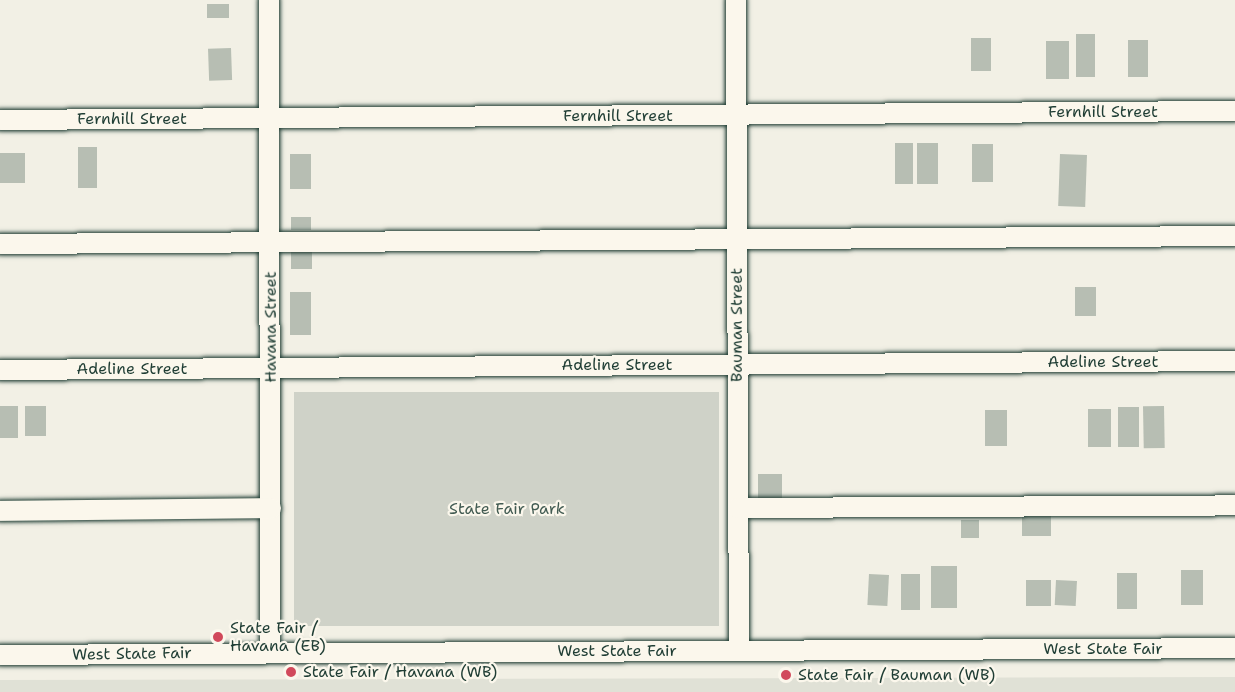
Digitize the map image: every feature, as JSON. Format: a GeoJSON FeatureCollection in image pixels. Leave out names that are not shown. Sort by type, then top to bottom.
{"type":"FeatureCollection","features":[{"type":"Feature","properties":{"kind":"street","name":"Havana Street"},"geometry":{"type":"LineString","coordinates":[[269,0],[270,653]]}},
{"type":"Feature","properties":{"kind":"street","name":"Bauman Street"},"geometry":{"type":"LineString","coordinates":[[736,0],[739,650]]}},
{"type":"Feature","properties":{"kind":"street","name":"Fernhill Street"},"geometry":{"type":"LineString","coordinates":[[0,120],[1235,111]]}},
{"type":"Feature","properties":{"kind":"street"},"geometry":{"type":"LineString","coordinates":[[0,244],[1235,237]]}},
{"type":"Feature","properties":{"kind":"street","name":"Adeline Street"},"geometry":{"type":"LineString","coordinates":[[0,370],[1235,361]]}},
{"type":"Feature","properties":{"kind":"street"},"geometry":{"type":"LineString","coordinates":[[738,508],[1235,505]]}},
{"type":"Feature","properties":{"kind":"street"},"geometry":{"type":"LineString","coordinates":[[0,511],[271,508]]}},
{"type":"Feature","properties":{"kind":"street","name":"West State Fair"},"geometry":{"type":"LineString","coordinates":[[0,655],[1235,648]]}},
{"type":"Feature","properties":{"kind":"shaded area"},"geometry":{"type":"Polygon","coordinates":[[[1235,677],[1235,692],[0,692],[0,680],[1235,677]]]}},
{"type":"Feature","properties":{"kind":"green space","name":"State Fair Park"},"geometry":{"type":"Polygon","coordinates":[[[294,392],[719,392],[719,626],[294,626],[294,392]]]}},
{"type":"Feature","properties":{"kind":"building"},"geometry":{"type":"Polygon","coordinates":[[[207,4],[229,4],[229,18],[207,18],[207,4]]]}},
{"type":"Feature","properties":{"kind":"building"},"geometry":{"type":"Polygon","coordinates":[[[1076,34],[1095,34],[1095,77],[1076,77],[1076,34]]]}},
{"type":"Feature","properties":{"kind":"building"},"geometry":{"type":"Polygon","coordinates":[[[971,38],[991,38],[991,71],[971,71],[971,38]]]}},
{"type":"Feature","properties":{"kind":"building"},"geometry":{"type":"Polygon","coordinates":[[[1128,40],[1148,40],[1148,77],[1128,77],[1128,40]]]}},
{"type":"Feature","properties":{"kind":"building"},"geometry":{"type":"Polygon","coordinates":[[[1046,41],[1069,41],[1069,79],[1046,79],[1046,41]]]}},
{"type":"Feature","properties":{"kind":"building"},"geometry":{"type":"Polygon","coordinates":[[[231,48],[232,80],[209,81],[208,49],[231,48]]]}},
{"type":"Feature","properties":{"kind":"building"},"geometry":{"type":"Polygon","coordinates":[[[895,143],[913,143],[913,184],[895,184],[895,143]]]}},
{"type":"Feature","properties":{"kind":"building"},"geometry":{"type":"Polygon","coordinates":[[[917,143],[938,143],[938,184],[917,184],[917,143]]]}},
{"type":"Feature","properties":{"kind":"building"},"geometry":{"type":"Polygon","coordinates":[[[972,144],[993,144],[993,182],[972,182],[972,144]]]}},
{"type":"Feature","properties":{"kind":"building"},"geometry":{"type":"Polygon","coordinates":[[[78,147],[97,147],[97,188],[78,188],[78,147]]]}},
{"type":"Feature","properties":{"kind":"building"},"geometry":{"type":"Polygon","coordinates":[[[0,153],[25,153],[25,183],[0,183],[0,153]]]}},
{"type":"Feature","properties":{"kind":"building"},"geometry":{"type":"Polygon","coordinates":[[[290,154],[311,154],[311,189],[290,189],[290,154]]]}},
{"type":"Feature","properties":{"kind":"building"},"geometry":{"type":"Polygon","coordinates":[[[1060,154],[1087,155],[1085,207],[1058,206],[1060,154]]]}},
{"type":"Feature","properties":{"kind":"building"},"geometry":{"type":"Polygon","coordinates":[[[291,217],[311,217],[311,230],[291,230],[291,217]]]}},
{"type":"Feature","properties":{"kind":"building"},"geometry":{"type":"Polygon","coordinates":[[[291,251],[312,251],[312,269],[291,269],[291,251]]]}},
{"type":"Feature","properties":{"kind":"building"},"geometry":{"type":"Polygon","coordinates":[[[1075,287],[1096,287],[1096,316],[1075,316],[1075,287]]]}},
{"type":"Feature","properties":{"kind":"building"},"geometry":{"type":"Polygon","coordinates":[[[290,292],[311,292],[311,335],[290,335],[290,292]]]}},
{"type":"Feature","properties":{"kind":"building"},"geometry":{"type":"Polygon","coordinates":[[[0,406],[18,406],[18,438],[0,438],[0,406]]]}},
{"type":"Feature","properties":{"kind":"building"},"geometry":{"type":"Polygon","coordinates":[[[25,406],[46,406],[46,436],[25,436],[25,406]]]}},
{"type":"Feature","properties":{"kind":"building"},"geometry":{"type":"Polygon","coordinates":[[[1143,406],[1164,406],[1165,448],[1144,448],[1143,406]]]}},
{"type":"Feature","properties":{"kind":"building"},"geometry":{"type":"Polygon","coordinates":[[[1118,407],[1139,407],[1139,447],[1118,447],[1118,407]]]}},
{"type":"Feature","properties":{"kind":"building"},"geometry":{"type":"Polygon","coordinates":[[[1088,409],[1111,409],[1111,447],[1088,447],[1088,409]]]}},
{"type":"Feature","properties":{"kind":"building"},"geometry":{"type":"Polygon","coordinates":[[[985,410],[1007,410],[1007,446],[985,446],[985,410]]]}},
{"type":"Feature","properties":{"kind":"building"},"geometry":{"type":"Polygon","coordinates":[[[758,474],[782,474],[782,499],[758,499],[758,474]]]}},
{"type":"Feature","properties":{"kind":"building"},"geometry":{"type":"Polygon","coordinates":[[[1022,516],[1051,516],[1051,536],[1022,536],[1022,516]]]}},
{"type":"Feature","properties":{"kind":"building"},"geometry":{"type":"Polygon","coordinates":[[[961,520],[979,520],[979,538],[961,538],[961,520]]]}},
{"type":"Feature","properties":{"kind":"building"},"geometry":{"type":"Polygon","coordinates":[[[931,566],[957,566],[957,608],[931,608],[931,566]]]}},
{"type":"Feature","properties":{"kind":"building"},"geometry":{"type":"Polygon","coordinates":[[[1181,570],[1203,570],[1203,605],[1181,605],[1181,570]]]}},
{"type":"Feature","properties":{"kind":"building"},"geometry":{"type":"Polygon","coordinates":[[[1117,573],[1137,573],[1137,609],[1117,609],[1117,573]]]}},
{"type":"Feature","properties":{"kind":"building"},"geometry":{"type":"Polygon","coordinates":[[[869,574],[889,575],[887,606],[867,605],[869,574]]]}},
{"type":"Feature","properties":{"kind":"building"},"geometry":{"type":"Polygon","coordinates":[[[901,574],[920,574],[920,610],[901,610],[901,574]]]}},
{"type":"Feature","properties":{"kind":"building"},"geometry":{"type":"Polygon","coordinates":[[[1026,580],[1051,580],[1051,606],[1026,606],[1026,580]]]}},
{"type":"Feature","properties":{"kind":"building"},"geometry":{"type":"Polygon","coordinates":[[[1056,580],[1077,581],[1076,606],[1055,605],[1056,580]]]}},
{"type":"Feature","properties":{"kind":"place","name":"State Fair / Havana (EB)"},"geometry":{"type":"Point","coordinates":[218,637]}},
{"type":"Feature","properties":{"kind":"place","name":"State Fair / Havana (WB)"},"geometry":{"type":"Point","coordinates":[291,672]}},
{"type":"Feature","properties":{"kind":"place","name":"State Fair / Bauman (WB)"},"geometry":{"type":"Point","coordinates":[786,675]}}]}
